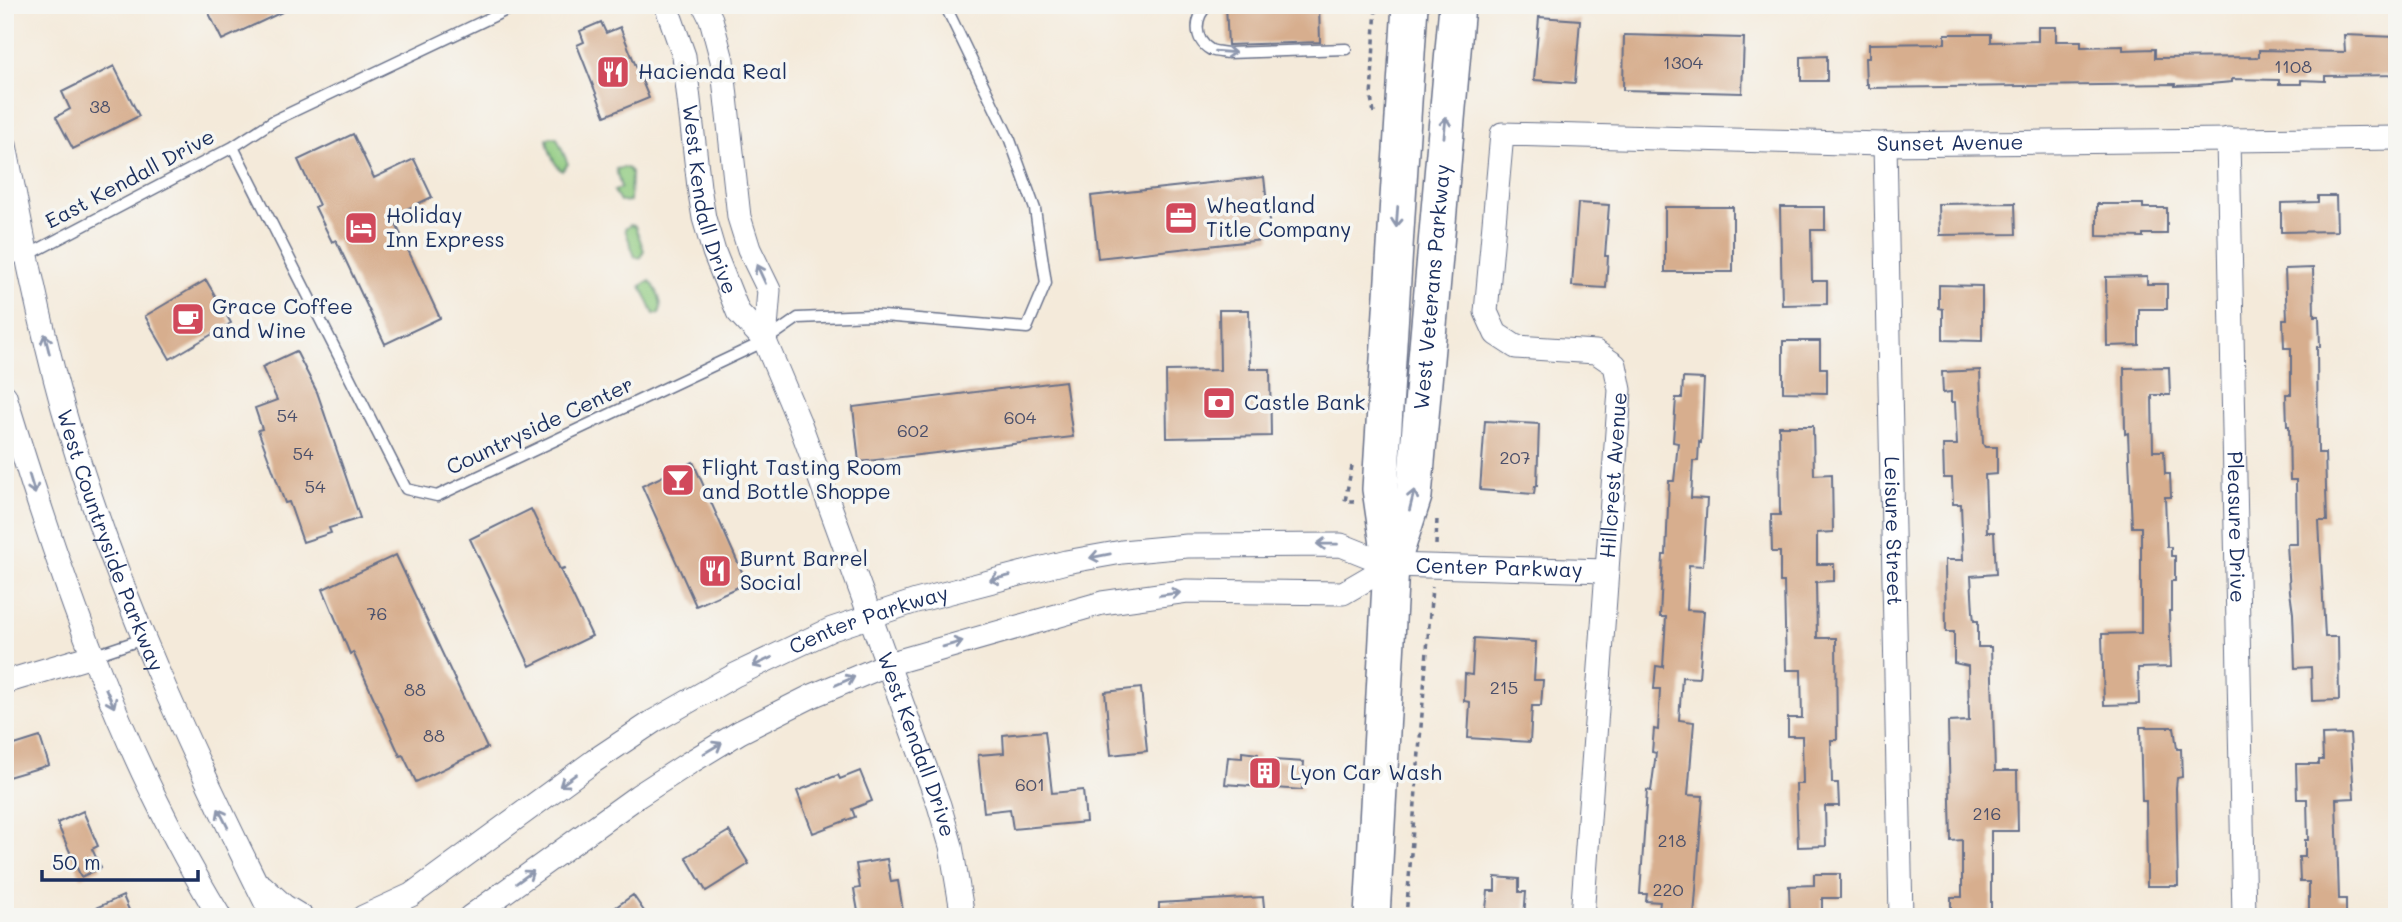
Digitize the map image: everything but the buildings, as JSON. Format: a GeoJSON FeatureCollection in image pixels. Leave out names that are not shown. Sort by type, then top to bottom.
{"type":"FeatureCollection","features":[{"type":"Feature","properties":{"kind":"main road","name":"West Veterans Parkway"},"geometry":{"type":"LineString","coordinates":[[1372,917],[1391,565],[1380,489],[1410,5]]}},
{"type":"Feature","properties":{"kind":"main road","name":"West Veterans Parkway"},"geometry":{"type":"LineString","coordinates":[[1391,565],[1414,496],[1457,5]]}},
{"type":"Feature","properties":{"kind":"street","name":"West Kendall Drive"},"geometry":{"type":"LineString","coordinates":[[666,5],[684,56],[704,219],[714,252],[738,312],[765,341],[800,424],[939,805],[951,846],[963,917]]}},
{"type":"Feature","properties":{"kind":"street","name":"West Kendall Drive"},"geometry":{"type":"LineString","coordinates":[[704,5],[711,19],[722,60],[740,218],[749,249],[769,290],[765,341]]}},
{"type":"Feature","properties":{"kind":"street","name":"Sunset Avenue"},"geometry":{"type":"LineString","coordinates":[[1503,134],[1885,144],[2397,138]]}},
{"type":"Feature","properties":{"kind":"street","name":"Hillcrest Avenue"},"geometry":{"type":"LineString","coordinates":[[1503,134],[1486,312],[1496,334],[1516,347],[1596,352],[1615,365],[1620,390],[1582,917]]}},
{"type":"Feature","properties":{"kind":"street","name":"Pleasure Drive"},"geometry":{"type":"LineString","coordinates":[[2228,139],[2244,917]]}},
{"type":"Feature","properties":{"kind":"street","name":"Leisure Street"},"geometry":{"type":"LineString","coordinates":[[1885,144],[1901,917]]}},
{"type":"Feature","properties":{"kind":"street","name":"West Countryside Parkway"},"geometry":{"type":"LineString","coordinates":[[5,145],[16,258],[100,521],[143,639],[217,806],[273,917]]}},
{"type":"Feature","properties":{"kind":"street"},"geometry":{"type":"LineString","coordinates":[[5,396],[44,522],[92,656],[163,815],[220,917]]}},
{"type":"Feature","properties":{"kind":"street","name":"Center Parkway"},"geometry":{"type":"LineString","coordinates":[[363,917],[411,895],[594,761],[654,721],[735,675],[832,629],[979,583],[1122,552],[1219,545],[1341,545],[1391,565],[1606,571]]}},
{"type":"Feature","properties":{"kind":"street","name":"Center Parkway"},"geometry":{"type":"LineString","coordinates":[[470,917],[627,804],[740,732],[812,696],[888,664],[1102,604],[1188,591],[1343,593],[1391,565]]}},
{"type":"Feature","properties":{"kind":"street"},"geometry":{"type":"LineString","coordinates":[[5,682],[92,656]]}},
{"type":"Feature","properties":{"kind":"street"},"geometry":{"type":"LineString","coordinates":[[254,879],[284,906],[302,917]]}},
{"type":"Feature","properties":{"kind":"street","name":"Center Parkway"},"geometry":{"type":"LineString","coordinates":[[393,917],[411,895]]}},
{"type":"Feature","properties":{"kind":"lane"},"geometry":{"type":"LineString","coordinates":[[233,147],[273,121],[517,5]]}},
{"type":"Feature","properties":{"kind":"lane","name":"Countryside Center"},"geometry":{"type":"LineString","coordinates":[[233,147],[406,489],[437,496],[765,341],[798,318],[871,315],[1027,328],[1046,284],[1035,209],[1010,141],[945,5]]}},
{"type":"Feature","properties":{"kind":"lane"},"geometry":{"type":"LineString","coordinates":[[1198,5],[1199,36],[1213,51],[1228,53],[1346,49]]}},
{"type":"Feature","properties":{"kind":"lane"},"geometry":{"type":"LineString","coordinates":[[1197,23],[1209,5]]}},
{"type":"Feature","properties":{"kind":"lane","name":"East Kendall Drive"},"geometry":{"type":"LineString","coordinates":[[16,258],[233,147]]}},
{"type":"Feature","properties":{"kind":"lane"},"geometry":{"type":"LineString","coordinates":[[92,656],[143,639]]}},
{"type":"Feature","properties":{"kind":"path"},"geometry":{"type":"LineString","coordinates":[[1376,5],[1371,99],[1376,119]]}},
{"type":"Feature","properties":{"kind":"path"},"geometry":{"type":"LineString","coordinates":[[1406,917],[1431,599]]}},
{"type":"Feature","properties":{"kind":"green space"},"geometry":{"type":"Polygon","coordinates":[[[557,138],[568,164],[562,171],[550,152],[547,139],[557,138]]]}},
{"type":"Feature","properties":{"kind":"green space"},"geometry":{"type":"Polygon","coordinates":[[[627,168],[631,172],[630,201],[620,202],[614,191],[621,188],[616,169],[627,168]]]}},
{"type":"Feature","properties":{"kind":"green space"},"geometry":{"type":"Polygon","coordinates":[[[630,225],[635,226],[644,251],[640,258],[635,257],[625,229],[630,225]]]}},
{"type":"Feature","properties":{"kind":"green space"},"geometry":{"type":"Polygon","coordinates":[[[650,281],[659,297],[659,314],[654,314],[641,286],[650,281]]]}},
{"type":"Feature","properties":{"kind":"place","name":"Hacienda Real"},"geometry":{"type":"Point","coordinates":[613,72]}},
{"type":"Feature","properties":{"kind":"place","name":"Wheatland Title Company"},"geometry":{"type":"Point","coordinates":[1181,218]}},
{"type":"Feature","properties":{"kind":"place","name":"Holiday Inn Express"},"geometry":{"type":"Point","coordinates":[361,228]}},
{"type":"Feature","properties":{"kind":"place","name":"Grace Coffee and Wine"},"geometry":{"type":"Point","coordinates":[188,319]}},
{"type":"Feature","properties":{"kind":"place","name":"Castle Bank"},"geometry":{"type":"Point","coordinates":[1219,403]}},
{"type":"Feature","properties":{"kind":"place","name":"Flight Tasting Room and Bottle Shoppe"},"geometry":{"type":"Point","coordinates":[678,480]}},
{"type":"Feature","properties":{"kind":"place","name":"Burnt Barrel Social"},"geometry":{"type":"Point","coordinates":[715,571]}},
{"type":"Feature","properties":{"kind":"place","name":"Lyon Car Wash"},"geometry":{"type":"Point","coordinates":[1265,773]}}]}
